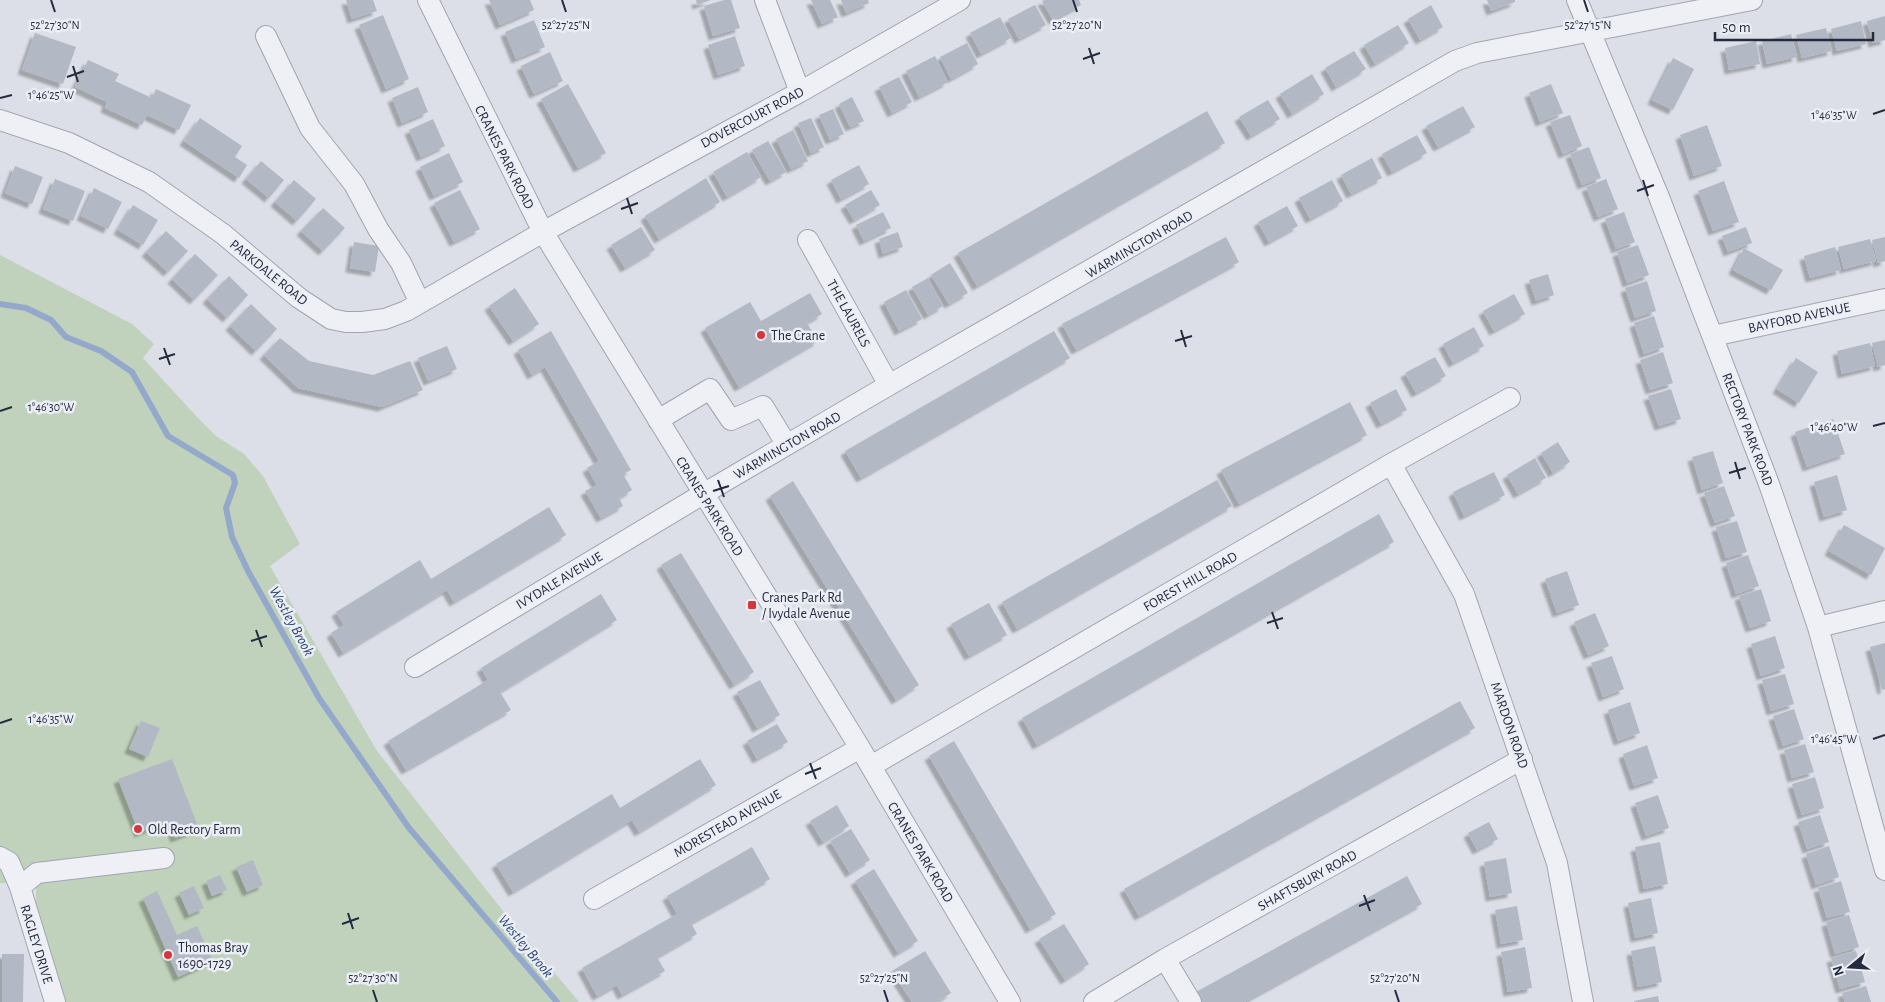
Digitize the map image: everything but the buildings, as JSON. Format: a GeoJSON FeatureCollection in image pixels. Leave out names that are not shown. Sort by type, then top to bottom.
{"type":"FeatureCollection","features":[{"type":"Feature","properties":{"kind":"street","name":"CRANES PARK ROAD"},"geometry":{"type":"LineString","coordinates":[[428,0],[543,232],[871,766],[1004,1000]]}},
{"type":"Feature","properties":{"kind":"street"},"geometry":{"type":"LineString","coordinates":[[765,0],[800,92]]}},
{"type":"Feature","properties":{"kind":"street","name":"DOVERCOURT ROAD"},"geometry":{"type":"LineString","coordinates":[[543,232],[800,92],[960,0]]}},
{"type":"Feature","properties":{"kind":"street","name":"RECTORY PARK ROAD"},"geometry":{"type":"LineString","coordinates":[[1577,0],[1659,196],[1769,484],[1818,628],[1885,870]]}},
{"type":"Feature","properties":{"kind":"street","name":"WARMINGTON ROAD"},"geometry":{"type":"LineString","coordinates":[[703,494],[889,385],[1455,61],[1477,53],[1752,0]]}},
{"type":"Feature","properties":{"kind":"street"},"geometry":{"type":"LineString","coordinates":[[266,36],[310,128],[354,184],[378,228],[401,263],[420,303]]}},
{"type":"Feature","properties":{"kind":"street","name":"PARKDALE ROAD"},"geometry":{"type":"LineString","coordinates":[[0,120],[69,143],[148,182],[223,234],[299,298],[331,319],[346,322],[385,319],[406,311],[543,232]]}},
{"type":"Feature","properties":{"kind":"street","name":"THE LAURELS"},"geometry":{"type":"LineString","coordinates":[[808,240],[889,385]]}},
{"type":"Feature","properties":{"kind":"street","name":"BAYFORD AVENUE"},"geometry":{"type":"LineString","coordinates":[[1713,336],[1885,299]]}},
{"type":"Feature","properties":{"kind":"street"},"geometry":{"type":"LineString","coordinates":[[658,420],[710,389],[732,420],[763,406],[787,445]]}},
{"type":"Feature","properties":{"kind":"street","name":"FOREST HILL ROAD"},"geometry":{"type":"LineString","coordinates":[[871,766],[1391,464],[1510,398]]}},
{"type":"Feature","properties":{"kind":"street","name":"MARDON ROAD"},"geometry":{"type":"LineString","coordinates":[[1391,464],[1464,594],[1557,863],[1583,1002]]}},
{"type":"Feature","properties":{"kind":"street","name":"IVYDALE AVENUE"},"geometry":{"type":"LineString","coordinates":[[415,667],[703,494]]}},
{"type":"Feature","properties":{"kind":"street"},"geometry":{"type":"LineString","coordinates":[[1818,628],[1885,611]]}},
{"type":"Feature","properties":{"kind":"street","name":"MORESTEAD AVENUE"},"geometry":{"type":"LineString","coordinates":[[594,899],[860,748]]}},
{"type":"Feature","properties":{"kind":"street","name":"SHAFTSBURY ROAD"},"geometry":{"type":"LineString","coordinates":[[1094,1002],[1165,959],[1522,760]]}},
{"type":"Feature","properties":{"kind":"street"},"geometry":{"type":"LineString","coordinates":[[8,872],[37,873],[164,858]]}},
{"type":"Feature","properties":{"kind":"street","name":"RAGLEY DRIVE"},"geometry":{"type":"LineString","coordinates":[[8,872],[55,1002]]}},
{"type":"Feature","properties":{"kind":"street"},"geometry":{"type":"LineString","coordinates":[[1165,959],[1191,1002]]}},
{"type":"Feature","properties":{"kind":"green space"},"geometry":{"type":"Polygon","coordinates":[[[0,255],[132,324],[154,344],[143,358],[216,436],[244,454],[263,476],[300,544],[270,566],[377,751],[507,916],[579,1002],[66,1002],[36,904],[36,883],[0,883],[0,255]]]}},
{"type":"Feature","properties":{"kind":"waterway","name":"Westley Brook"},"geometry":{"type":"LineString","coordinates":[[0,304],[26,308],[51,320],[66,337],[101,351],[132,372],[168,436],[233,475],[235,483],[226,508],[232,537],[248,571],[319,698],[409,828],[557,1002]]}},
{"type":"Feature","properties":{"kind":"place","name":"The Crane"},"geometry":{"type":"Point","coordinates":[761,335]}},
{"type":"Feature","properties":{"kind":"place","name":"Cranes Park Rd / Ivydale Avenue"},"geometry":{"type":"Point","coordinates":[752,605]}},
{"type":"Feature","properties":{"kind":"place","name":"Old Rectory Farm"},"geometry":{"type":"Point","coordinates":[138,829]}},
{"type":"Feature","properties":{"kind":"place","name":"Thomas Bray 1690-1729"},"geometry":{"type":"Point","coordinates":[168,955]}}]}
